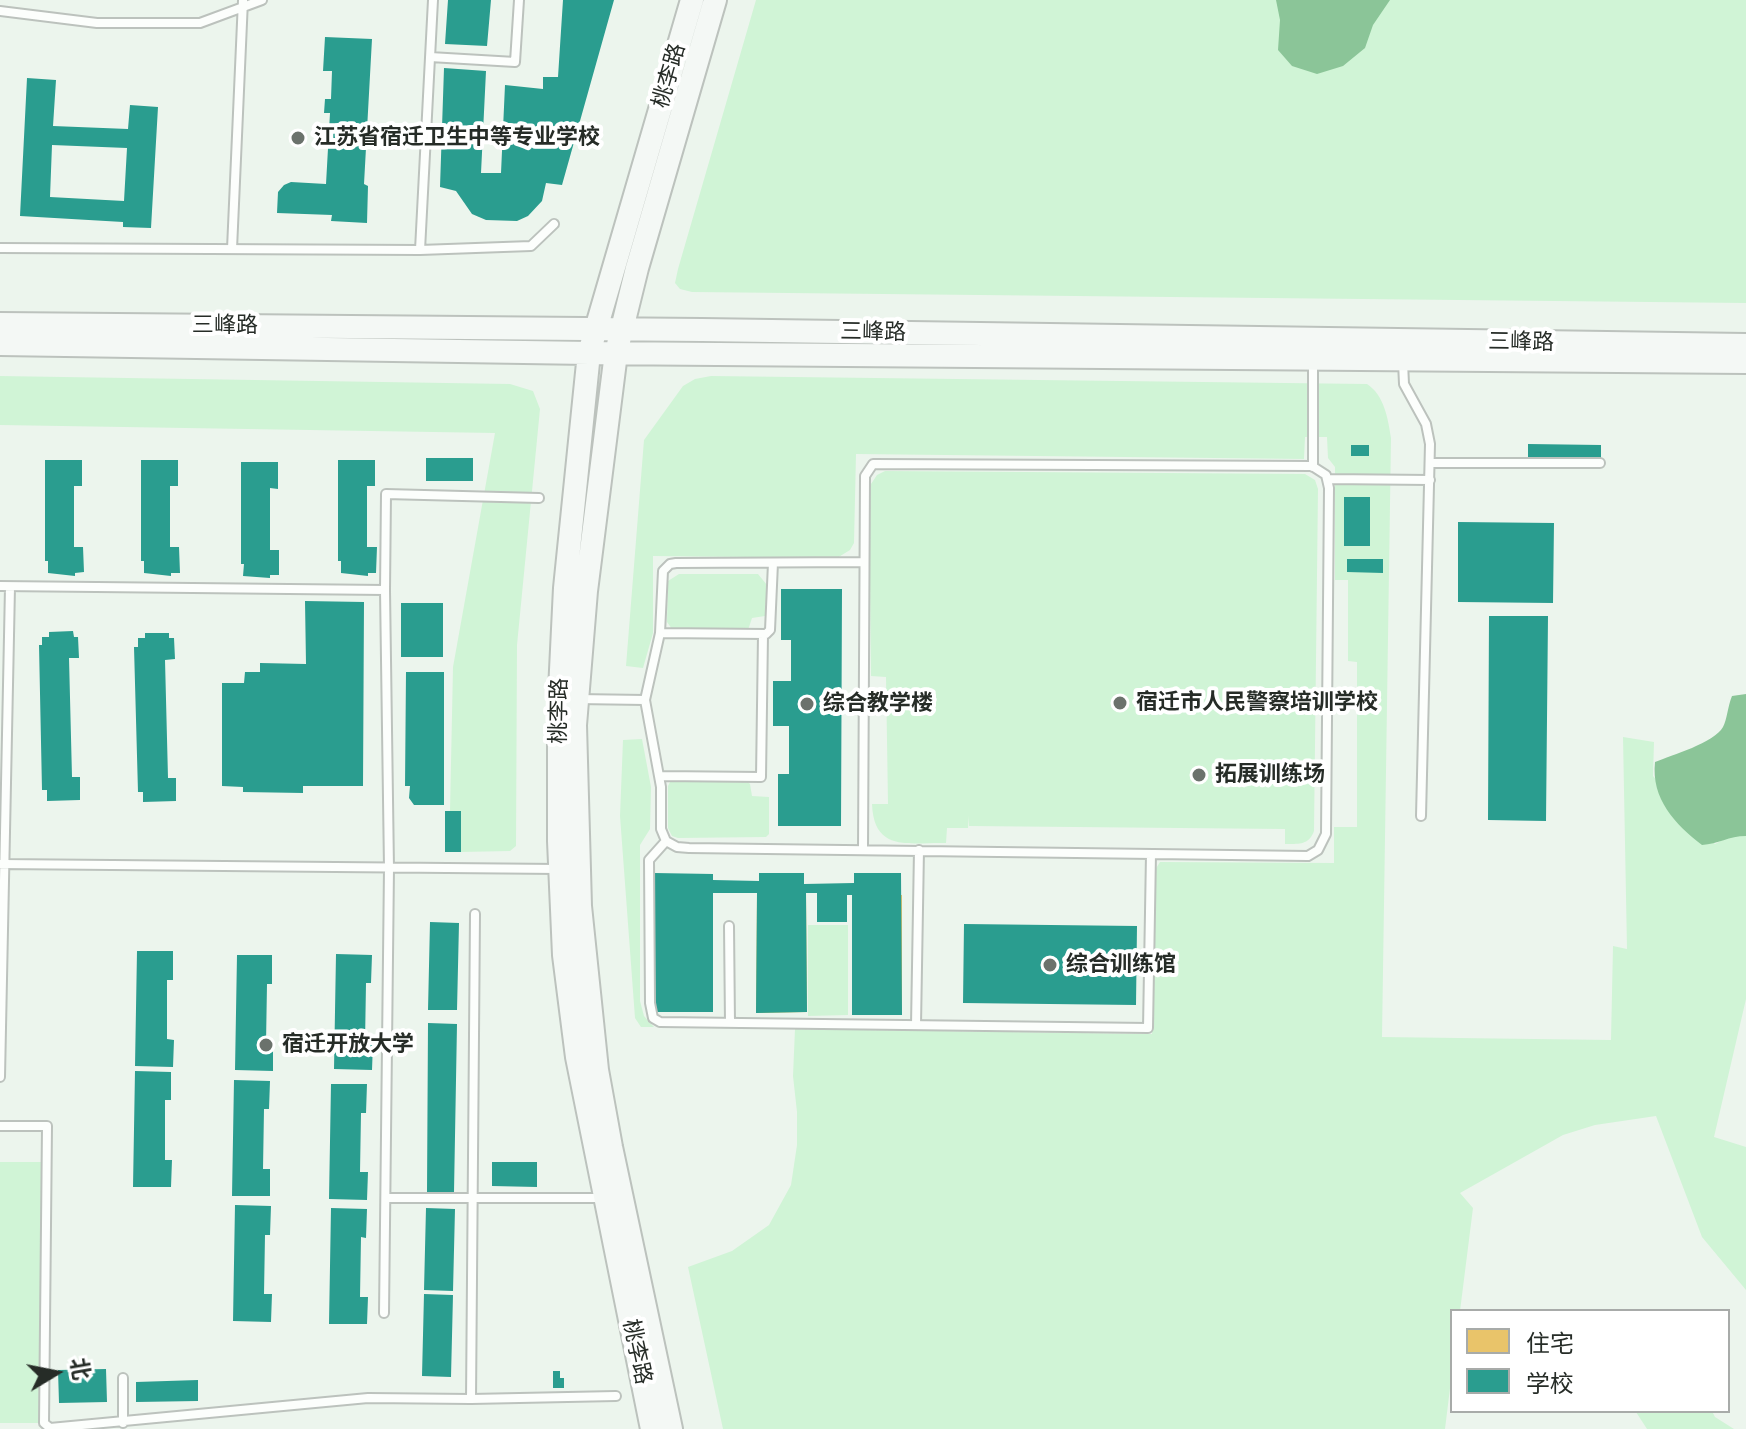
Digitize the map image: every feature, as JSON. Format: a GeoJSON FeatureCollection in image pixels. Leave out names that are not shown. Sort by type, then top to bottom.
{"type":"FeatureCollection","features":[{"type":"Feature","properties":{"kind":"main road","name":"桃李路"},"geometry":{"type":"LineString","coordinates":[[652,1429],[577,1057],[564,955],[570,869],[565,588],[589,353],[692,0]]}},
{"type":"Feature","properties":{"kind":"main road","name":"桃李路"},"geometry":{"type":"LineString","coordinates":[[568,698],[586,591],[616,353],[715,0]]}},
{"type":"Feature","properties":{"kind":"main road","name":"三峰路"},"geometry":{"type":"LineString","coordinates":[[0,324],[622,329],[1746,362]]}},
{"type":"Feature","properties":{"kind":"main road","name":"三峰路"},"geometry":{"type":"LineString","coordinates":[[0,344],[589,353],[1313,358],[1403,350],[1746,345]]}},
{"type":"Feature","properties":{"kind":"main road","name":"桃李路"},"geometry":{"type":"LineString","coordinates":[[570,869],[597,1070],[671,1429]]}},
{"type":"Feature","properties":{"kind":"lane"},"geometry":{"type":"LineString","coordinates":[[0,11],[97,23],[200,23],[243,4],[262,0]]}},
{"type":"Feature","properties":{"kind":"lane"},"geometry":{"type":"LineString","coordinates":[[420,250],[433,0]]}},
{"type":"Feature","properties":{"kind":"lane"},"geometry":{"type":"LineString","coordinates":[[430,57],[515,62],[519,0]]}},
{"type":"Feature","properties":{"kind":"lane"},"geometry":{"type":"LineString","coordinates":[[232,249],[243,4]]}},
{"type":"Feature","properties":{"kind":"lane"},"geometry":{"type":"LineString","coordinates":[[0,248],[420,250],[531,246],[554,224]]}},
{"type":"Feature","properties":{"kind":"lane"},"geometry":{"type":"LineString","coordinates":[[1403,350],[1404,384],[1429,432],[1421,816]]}},
{"type":"Feature","properties":{"kind":"lane"},"geometry":{"type":"LineString","coordinates":[[1313,358],[1313,467]]}},
{"type":"Feature","properties":{"kind":"lane"},"geometry":{"type":"LineString","coordinates":[[1430,463],[1600,463]]}},
{"type":"Feature","properties":{"kind":"lane"},"geometry":{"type":"LineString","coordinates":[[863,849],[865,476],[873,464],[1313,467],[1320,469],[1327,479],[1326,834],[1318,850],[1308,856],[689,848],[677,847],[666,841],[661,829],[660,776],[645,700],[660,633],[663,571],[670,564],[864,562]]}},
{"type":"Feature","properties":{"kind":"lane"},"geometry":{"type":"LineString","coordinates":[[1327,479],[1430,480]]}},
{"type":"Feature","properties":{"kind":"lane"},"geometry":{"type":"LineString","coordinates":[[384,1313],[389,868],[386,494],[539,498]]}},
{"type":"Feature","properties":{"kind":"lane"},"geometry":{"type":"LineString","coordinates":[[660,633],[763,635],[770,630],[773,563]]}},
{"type":"Feature","properties":{"kind":"lane"},"geometry":{"type":"LineString","coordinates":[[0,1077],[5,587],[385,590]]}},
{"type":"Feature","properties":{"kind":"lane"},"geometry":{"type":"LineString","coordinates":[[660,776],[761,777],[763,635]]}},
{"type":"Feature","properties":{"kind":"lane"},"geometry":{"type":"LineString","coordinates":[[568,698],[645,700]]}},
{"type":"Feature","properties":{"kind":"lane"},"geometry":{"type":"LineString","coordinates":[[666,841],[649,860],[650,1003],[653,1018],[660,1022],[1148,1028],[1151,854]]}},
{"type":"Feature","properties":{"kind":"lane"},"geometry":{"type":"LineString","coordinates":[[916,1025],[919,850]]}},
{"type":"Feature","properties":{"kind":"lane"},"geometry":{"type":"LineString","coordinates":[[2,864],[570,869]]}},
{"type":"Feature","properties":{"kind":"lane"},"geometry":{"type":"LineString","coordinates":[[471,1399],[475,914]]}},
{"type":"Feature","properties":{"kind":"lane"},"geometry":{"type":"LineString","coordinates":[[729,926],[730,1023]]}},
{"type":"Feature","properties":{"kind":"lane"},"geometry":{"type":"LineString","coordinates":[[0,1126],[47,1126],[44,1423],[50,1428],[368,1398],[616,1396]]}},
{"type":"Feature","properties":{"kind":"lane"},"geometry":{"type":"LineString","coordinates":[[386,1198],[604,1198]]}},
{"type":"Feature","properties":{"kind":"lane"},"geometry":{"type":"LineString","coordinates":[[123,1378],[123,1423]]}},
{"type":"Feature","properties":{"kind":"shaded area"},"geometry":{"type":"Polygon","coordinates":[[[756,0],[1746,0],[1746,303],[692,292],[680,289],[675,283],[678,269],[756,0]]]}},
{"type":"Feature","properties":{"kind":"shaded area"},"geometry":{"type":"Polygon","coordinates":[[[1276,0],[1390,0],[1373,25],[1365,48],[1343,66],[1317,74],[1292,66],[1278,50],[1280,20],[1276,0]]]}},
{"type":"Feature","properties":{"kind":"shaded area"},"geometry":{"type":"Polygon","coordinates":[[[0,376],[510,384],[533,391],[540,409],[517,645],[516,846],[510,851],[461,852],[461,812],[450,811],[453,667],[495,433],[0,425],[0,376]]]}},
{"type":"Feature","properties":{"kind":"shaded area"},"geometry":{"type":"Polygon","coordinates":[[[711,376],[1367,384],[1373,389],[1384,408],[1391,438],[1382,1037],[1611,1040],[1613,946],[1627,949],[1623,737],[1654,742],[1653,776],[1715,844],[1730,836],[1746,836],[1746,999],[1714,1137],[1746,1147],[1746,1290],[1702,1237],[1656,1116],[1595,1125],[1563,1135],[1460,1193],[1473,1208],[1460,1309],[1450,1309],[1450,1388],[1445,1429],[723,1429],[688,1267],[732,1251],[769,1225],[791,1185],[797,1145],[793,1076],[795,1029],[1152,1034],[1155,870],[1160,862],[1334,863],[1334,827],[1357,827],[1357,662],[1348,661],[1348,580],[1335,580],[1335,467],[1328,458],[1327,437],[1305,437],[1304,459],[856,454],[854,543],[850,550],[837,558],[653,556],[653,633],[643,668],[626,666],[644,440],[683,386],[695,379],[711,376]]]}},
{"type":"Feature","properties":{"kind":"shaded area"},"geometry":{"type":"Polygon","coordinates":[[[885,471],[1305,474],[1315,480],[1318,489],[1314,831],[1309,839],[1299,844],[1285,844],[1285,829],[969,826],[969,816],[968,828],[947,828],[946,843],[907,843],[887,838],[874,820],[872,804],[888,804],[886,677],[871,676],[869,487],[877,475],[885,471]]]}},
{"type":"Feature","properties":{"kind":"shaded area"},"geometry":{"type":"Polygon","coordinates":[[[679,574],[758,574],[767,585],[765,616],[752,618],[748,630],[672,629],[667,622],[668,581],[679,574]]]}},
{"type":"Feature","properties":{"kind":"shaded area"},"geometry":{"type":"Polygon","coordinates":[[[1746,694],[1746,836],[1702,845],[1667,810],[1657,788],[1655,762],[1692,748],[1718,733],[1726,720],[1732,696],[1746,694]]]}},
{"type":"Feature","properties":{"kind":"shaded area"},"geometry":{"type":"Polygon","coordinates":[[[642,739],[651,787],[650,829],[640,845],[640,1001],[644,1016],[654,1027],[641,1027],[635,1018],[620,816],[623,740],[642,739]]]}},
{"type":"Feature","properties":{"kind":"shaded area"},"geometry":{"type":"Polygon","coordinates":[[[671,780],[747,781],[752,796],[769,797],[769,834],[766,837],[672,836],[668,828],[668,786],[671,780]]]}},
{"type":"Feature","properties":{"kind":"shaded area"},"geometry":{"type":"Polygon","coordinates":[[[808,925],[848,925],[848,1015],[808,1016],[808,925]]]}},
{"type":"Feature","properties":{"kind":"shaded area"},"geometry":{"type":"Polygon","coordinates":[[[0,1162],[44,1162],[44,1423],[0,1423],[0,1162]]]}},
{"type":"Feature","properties":{"kind":"shaded area"},"geometry":{"type":"Polygon","coordinates":[[[1637,1413],[1713,1413],[1734,1429],[1647,1429],[1637,1413]]]}},
{"type":"Feature","properties":{"kind":"building: 住宅"},"geometry":{"type":"Polygon","coordinates":[[[757,893],[806,893],[807,1012],[756,1013],[757,893]]]}},
{"type":"Feature","properties":{"kind":"building: 住宅"},"geometry":{"type":"Polygon","coordinates":[[[852,895],[902,895],[902,1015],[852,1015],[852,895]]]}},
{"type":"Feature","properties":{"kind":"building: 学校"},"geometry":{"type":"Polygon","coordinates":[[[448,0],[491,0],[487,46],[445,44],[448,0]]]}},
{"type":"Feature","properties":{"kind":"building: 学校"},"geometry":{"type":"Polygon","coordinates":[[[563,0],[614,0],[562,185],[546,183],[542,201],[528,216],[517,221],[486,220],[472,214],[456,191],[440,187],[444,68],[486,71],[481,173],[501,173],[505,85],[543,89],[543,77],[558,77],[563,0]]]}},
{"type":"Feature","properties":{"kind":"building: 学校"},"geometry":{"type":"Polygon","coordinates":[[[325,37],[372,39],[364,184],[368,186],[367,223],[331,221],[332,215],[277,213],[278,192],[284,185],[291,182],[326,184],[330,113],[324,113],[325,99],[331,99],[332,71],[323,71],[325,37]]]}},
{"type":"Feature","properties":{"kind":"building: 学校"},"geometry":{"type":"Polygon","coordinates":[[[27,78],[56,80],[53,126],[128,129],[130,105],[158,107],[151,228],[123,227],[123,222],[20,216],[27,78]],[[52,145],[50,197],[124,201],[127,148],[52,145]]]}},
{"type":"Feature","properties":{"kind":"building: 学校"},"geometry":{"type":"Polygon","coordinates":[[[1528,444],[1601,445],[1601,459],[1528,458],[1528,444]]]}},
{"type":"Feature","properties":{"kind":"building: 学校"},"geometry":{"type":"Polygon","coordinates":[[[1351,445],[1369,445],[1369,456],[1351,456],[1351,445]]]}},
{"type":"Feature","properties":{"kind":"building: 学校"},"geometry":{"type":"Polygon","coordinates":[[[426,458],[473,458],[473,481],[426,481],[426,458]]]}},
{"type":"Feature","properties":{"kind":"building: 学校"},"geometry":{"type":"Polygon","coordinates":[[[45,460],[82,460],[82,486],[74,486],[74,547],[83,547],[84,572],[75,573],[75,576],[48,573],[48,561],[45,561],[45,460]]]}},
{"type":"Feature","properties":{"kind":"building: 学校"},"geometry":{"type":"Polygon","coordinates":[[[141,460],[178,460],[178,486],[170,486],[170,547],[179,547],[180,573],[171,573],[171,576],[144,573],[144,561],[141,561],[141,460]]]}},
{"type":"Feature","properties":{"kind":"building: 学校"},"geometry":{"type":"Polygon","coordinates":[[[338,460],[375,460],[375,486],[367,486],[367,547],[377,547],[376,573],[368,573],[368,576],[341,573],[341,561],[338,561],[338,460]]]}},
{"type":"Feature","properties":{"kind":"building: 学校"},"geometry":{"type":"Polygon","coordinates":[[[241,462],[278,462],[278,489],[270,488],[270,550],[279,550],[279,575],[270,575],[270,578],[243,576],[241,462]]]}},
{"type":"Feature","properties":{"kind":"building: 学校"},"geometry":{"type":"Polygon","coordinates":[[[1344,497],[1370,497],[1370,546],[1344,546],[1344,497]]]}},
{"type":"Feature","properties":{"kind":"building: 学校"},"geometry":{"type":"Polygon","coordinates":[[[1458,522],[1554,523],[1553,603],[1458,602],[1458,522]]]}},
{"type":"Feature","properties":{"kind":"building: 学校"},"geometry":{"type":"Polygon","coordinates":[[[1347,559],[1383,559],[1383,573],[1347,572],[1347,559]]]}},
{"type":"Feature","properties":{"kind":"building: 学校","name":"综合教学楼"},"geometry":{"type":"Polygon","coordinates":[[[781,589],[842,589],[841,826],[778,826],[778,774],[789,774],[789,726],[773,726],[773,681],[791,681],[791,640],[781,640],[781,589]]]}},
{"type":"Feature","properties":{"kind":"building: 学校"},"geometry":{"type":"Polygon","coordinates":[[[305,601],[364,602],[363,786],[303,786],[303,793],[243,792],[243,787],[222,786],[222,683],[244,683],[245,672],[260,672],[260,663],[306,664],[305,601]]]}},
{"type":"Feature","properties":{"kind":"building: 学校"},"geometry":{"type":"Polygon","coordinates":[[[401,603],[443,603],[443,657],[401,657],[401,603]]]}},
{"type":"Feature","properties":{"kind":"building: 学校"},"geometry":{"type":"Polygon","coordinates":[[[1489,616],[1548,616],[1546,821],[1488,820],[1489,616]]]}},
{"type":"Feature","properties":{"kind":"building: 学校"},"geometry":{"type":"Polygon","coordinates":[[[73,631],[74,637],[78,637],[79,658],[69,658],[72,777],[80,777],[80,800],[47,801],[47,790],[42,790],[39,645],[42,645],[42,637],[49,637],[49,632],[73,631]]]}},
{"type":"Feature","properties":{"kind":"building: 学校"},"geometry":{"type":"Polygon","coordinates":[[[145,633],[169,633],[169,638],[174,638],[175,659],[165,660],[168,778],[176,778],[176,801],[143,802],[143,792],[138,792],[134,647],[138,647],[138,638],[145,638],[145,633]]]}},
{"type":"Feature","properties":{"kind":"building: 学校"},"geometry":{"type":"Polygon","coordinates":[[[406,672],[444,672],[444,805],[414,805],[409,798],[410,786],[405,786],[406,672]]]}},
{"type":"Feature","properties":{"kind":"building: 学校"},"geometry":{"type":"Polygon","coordinates":[[[445,811],[461,811],[461,852],[445,852],[445,811]]]}},
{"type":"Feature","properties":{"kind":"building: 学校"},"geometry":{"type":"Polygon","coordinates":[[[654,873],[713,874],[713,880],[759,881],[759,873],[804,873],[804,884],[854,883],[854,873],[901,873],[902,1015],[852,1015],[852,895],[847,895],[847,922],[817,922],[817,893],[806,893],[807,1012],[756,1013],[757,893],[713,893],[713,1012],[654,1012],[654,873]]]}},
{"type":"Feature","properties":{"kind":"building: 学校"},"geometry":{"type":"Polygon","coordinates":[[[430,922],[459,923],[457,1010],[428,1010],[430,922]]]}},
{"type":"Feature","properties":{"kind":"building: 学校","name":"综合训练馆"},"geometry":{"type":"Polygon","coordinates":[[[964,924],[1137,926],[1136,1005],[963,1003],[964,924]]]}},
{"type":"Feature","properties":{"kind":"building: 学校"},"geometry":{"type":"Polygon","coordinates":[[[137,951],[173,951],[173,980],[167,980],[167,1039],[174,1040],[173,1067],[135,1066],[137,951]]]}},
{"type":"Feature","properties":{"kind":"building: 学校"},"geometry":{"type":"Polygon","coordinates":[[[336,954],[372,955],[371,983],[366,983],[365,1043],[373,1043],[372,1070],[334,1069],[336,954]]]}},
{"type":"Feature","properties":{"kind":"building: 学校"},"geometry":{"type":"Polygon","coordinates":[[[237,955],[272,955],[272,984],[267,984],[266,1044],[273,1044],[273,1071],[235,1070],[237,955]]]}},
{"type":"Feature","properties":{"kind":"building: 学校"},"geometry":{"type":"Polygon","coordinates":[[[428,1023],[457,1024],[454,1192],[427,1192],[428,1023]]]}},
{"type":"Feature","properties":{"kind":"building: 学校"},"geometry":{"type":"Polygon","coordinates":[[[135,1071],[171,1072],[171,1100],[165,1100],[165,1160],[172,1160],[171,1187],[133,1187],[135,1071]]]}},
{"type":"Feature","properties":{"kind":"building: 学校"},"geometry":{"type":"Polygon","coordinates":[[[234,1080],[270,1081],[269,1109],[264,1109],[263,1169],[270,1169],[270,1196],[232,1196],[234,1080]]]}},
{"type":"Feature","properties":{"kind":"building: 学校"},"geometry":{"type":"Polygon","coordinates":[[[331,1084],[367,1084],[366,1113],[361,1113],[360,1172],[368,1172],[367,1200],[329,1199],[331,1084]]]}},
{"type":"Feature","properties":{"kind":"building: 学校"},"geometry":{"type":"Polygon","coordinates":[[[492,1162],[537,1162],[537,1187],[492,1186],[492,1162]]]}},
{"type":"Feature","properties":{"kind":"building: 学校"},"geometry":{"type":"Polygon","coordinates":[[[235,1205],[271,1206],[270,1235],[265,1235],[264,1294],[272,1294],[271,1322],[233,1321],[235,1205]]]}},
{"type":"Feature","properties":{"kind":"building: 学校"},"geometry":{"type":"Polygon","coordinates":[[[331,1208],[367,1209],[366,1238],[361,1237],[360,1297],[368,1297],[367,1324],[329,1324],[331,1208]]]}},
{"type":"Feature","properties":{"kind":"building: 学校"},"geometry":{"type":"Polygon","coordinates":[[[426,1208],[455,1209],[453,1291],[424,1290],[426,1208]]]}},
{"type":"Feature","properties":{"kind":"building: 学校"},"geometry":{"type":"Polygon","coordinates":[[[424,1294],[453,1295],[451,1377],[422,1376],[424,1294]]]}},
{"type":"Feature","properties":{"kind":"building: 学校"},"geometry":{"type":"Polygon","coordinates":[[[106,1369],[107,1402],[59,1403],[58,1370],[106,1369]]]}},
{"type":"Feature","properties":{"kind":"building: 学校"},"geometry":{"type":"Polygon","coordinates":[[[553,1371],[560,1371],[564,1388],[553,1388],[553,1371]]]}},
{"type":"Feature","properties":{"kind":"building: 学校"},"geometry":{"type":"Polygon","coordinates":[[[198,1380],[198,1401],[136,1402],[136,1382],[198,1380]]]}},
{"type":"Feature","properties":{"kind":"place","name":"江苏省宿迁卫生中等专业学校"},"geometry":{"type":"Point","coordinates":[298,138]}},
{"type":"Feature","properties":{"kind":"place","name":"宿迁市人民警察培训学校"},"geometry":{"type":"Point","coordinates":[1120,703]}},
{"type":"Feature","properties":{"kind":"place","name":"综合教学楼"},"geometry":{"type":"Point","coordinates":[807,704]}},
{"type":"Feature","properties":{"kind":"place","name":"拓展训练场"},"geometry":{"type":"Point","coordinates":[1199,775]}},
{"type":"Feature","properties":{"kind":"place","name":"综合训练馆"},"geometry":{"type":"Point","coordinates":[1050,965]}},
{"type":"Feature","properties":{"kind":"place","name":"宿迁开放大学"},"geometry":{"type":"Point","coordinates":[266,1045]}}]}
